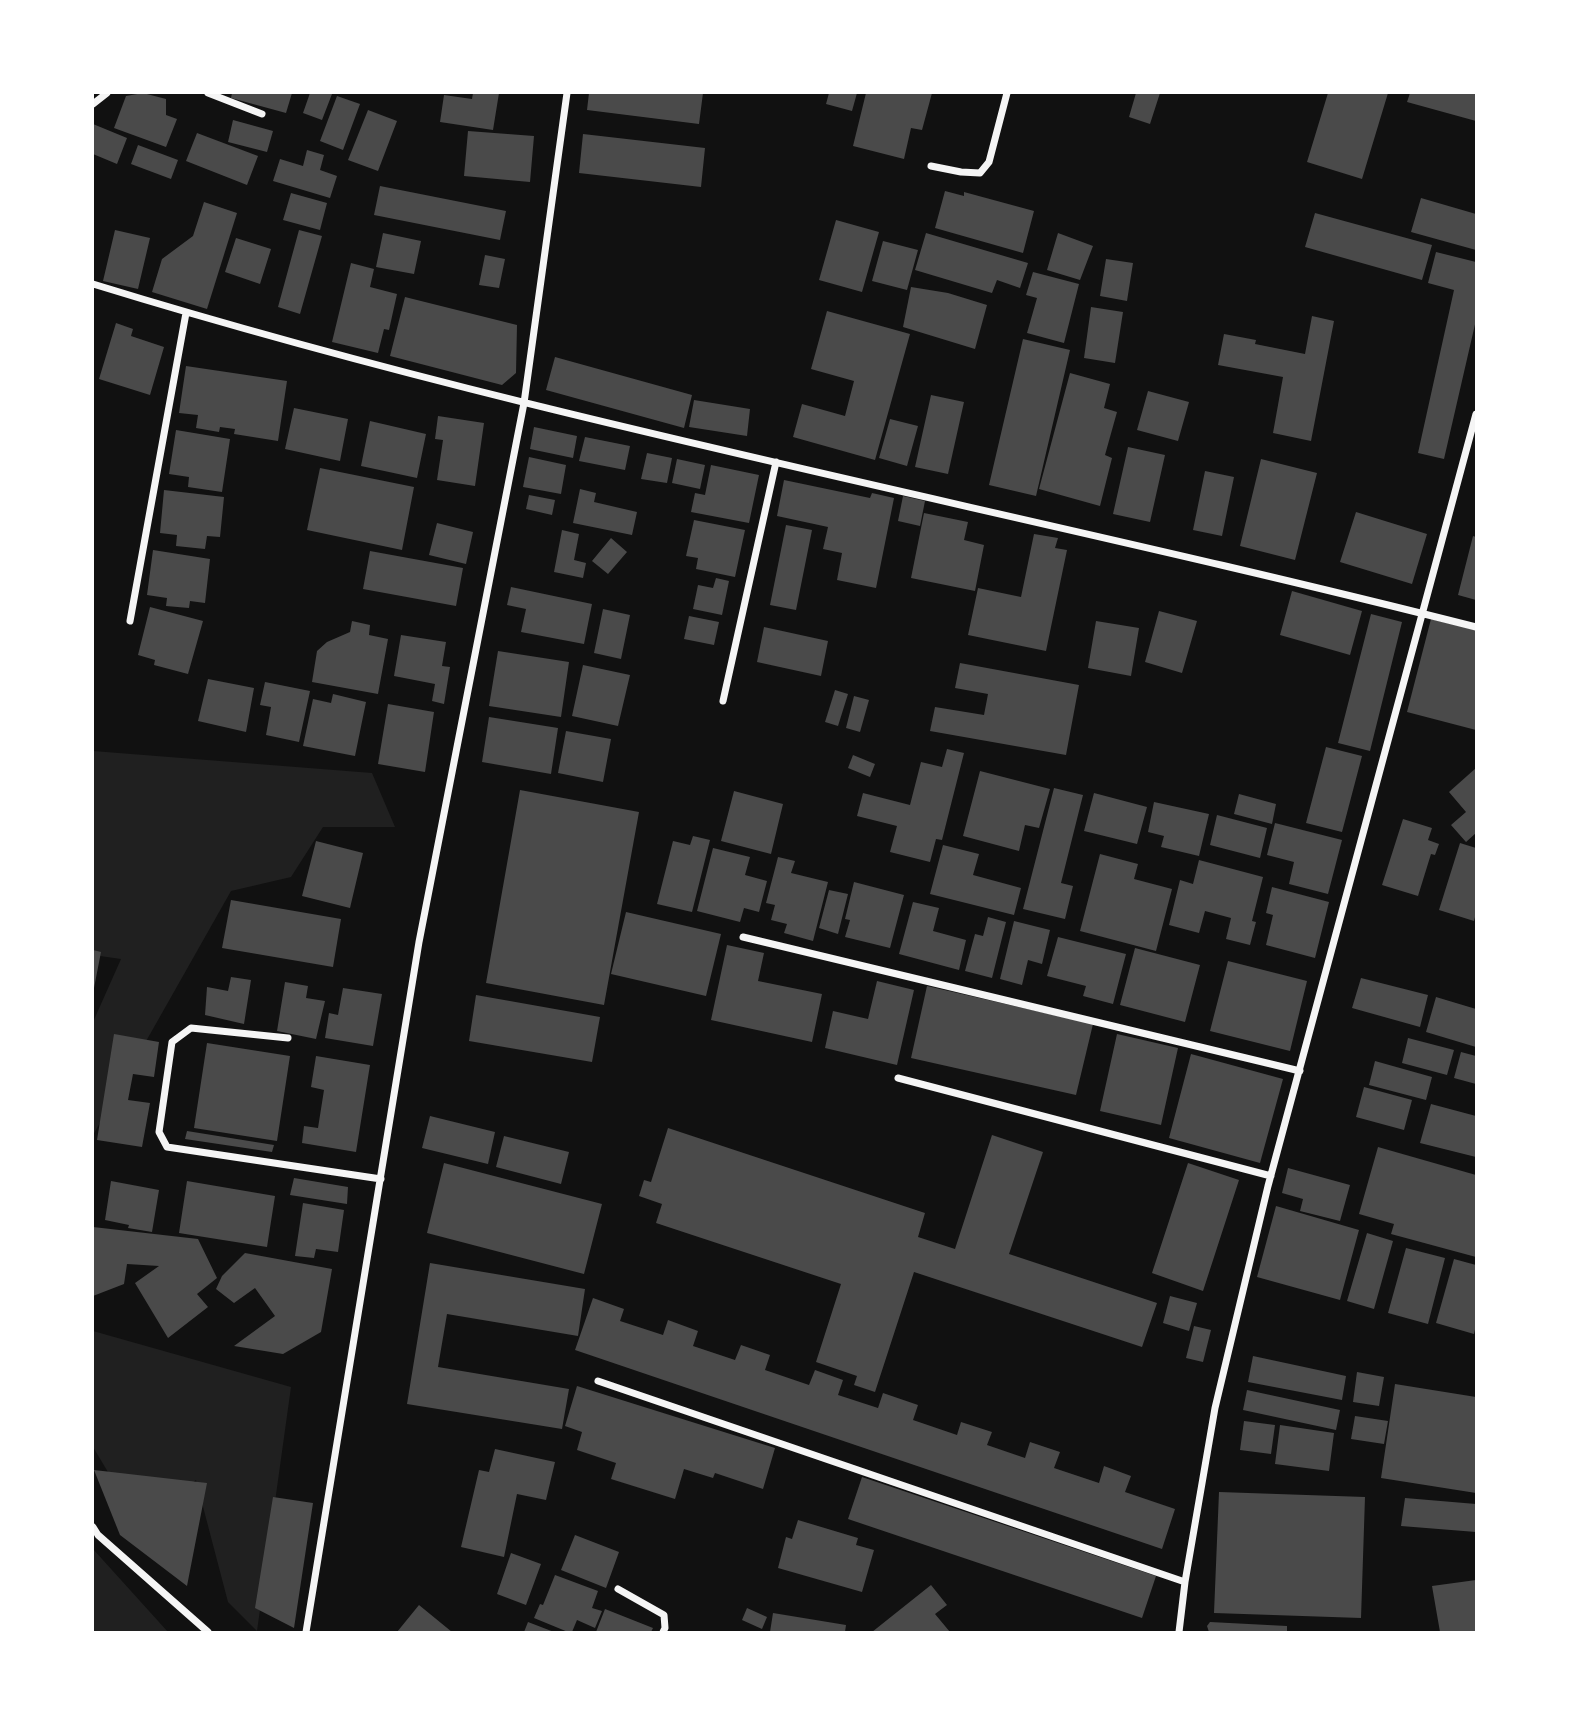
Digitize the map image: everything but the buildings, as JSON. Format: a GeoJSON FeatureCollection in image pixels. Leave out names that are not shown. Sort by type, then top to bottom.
{"type":"FeatureCollection","features":[{"type":"Feature","properties":{"kind":"street"},"geometry":{"type":"LineString","coordinates":[[93,104],[107,93]]}},
{"type":"Feature","properties":{"kind":"street"},"geometry":{"type":"LineString","coordinates":[[208,93],[262,114]]}},
{"type":"Feature","properties":{"kind":"street"},"geometry":{"type":"LineString","coordinates":[[306,1632],[419,942],[524,403],[567,93]]}},
{"type":"Feature","properties":{"kind":"street"},"geometry":{"type":"LineString","coordinates":[[931,166],[980,173],[989,162],[1007,93]]}},
{"type":"Feature","properties":{"kind":"street"},"geometry":{"type":"LineString","coordinates":[[93,284],[186,313],[524,403],[1476,627]]}},
{"type":"Feature","properties":{"kind":"street"},"geometry":{"type":"LineString","coordinates":[[130,621],[186,313]]}},
{"type":"Feature","properties":{"kind":"street"},"geometry":{"type":"LineString","coordinates":[[1179,1632],[1215,1408],[1271,1175],[1476,414]]}},
{"type":"Feature","properties":{"kind":"street"},"geometry":{"type":"LineString","coordinates":[[723,701],[776,462]]}},
{"type":"Feature","properties":{"kind":"street"},"geometry":{"type":"LineString","coordinates":[[743,937],[1300,1071]]}},
{"type":"Feature","properties":{"kind":"street"},"geometry":{"type":"LineString","coordinates":[[288,1038],[191,1028],[172,1042],[159,1132],[167,1147],[381,1179]]}},
{"type":"Feature","properties":{"kind":"street"},"geometry":{"type":"LineString","coordinates":[[898,1078],[1271,1175]]}},
{"type":"Feature","properties":{"kind":"street"},"geometry":{"type":"LineString","coordinates":[[598,1381],[1185,1582]]}},
{"type":"Feature","properties":{"kind":"street"},"geometry":{"type":"LineString","coordinates":[[93,1527],[98,1535],[208,1632]]}},
{"type":"Feature","properties":{"kind":"street"},"geometry":{"type":"LineString","coordinates":[[618,1589],[664,1615],[663,1632]]}},
{"type":"Feature","properties":{"kind":"shaded area"},"geometry":{"type":"Polygon","coordinates":[[[93,751],[372,773],[395,827],[323,827],[291,877],[231,891],[93,1135],[93,1022],[121,959],[93,955],[93,751]]]}},
{"type":"Feature","properties":{"kind":"shaded area"},"geometry":{"type":"Polygon","coordinates":[[[93,1331],[291,1387],[257,1631],[228,1602],[196,1480],[139,1524],[93,1447],[93,1331]]]}},
{"type":"Feature","properties":{"kind":"shaded area"},"geometry":{"type":"Polygon","coordinates":[[[93,1549],[168,1632],[93,1632],[93,1549]]]}}]}
